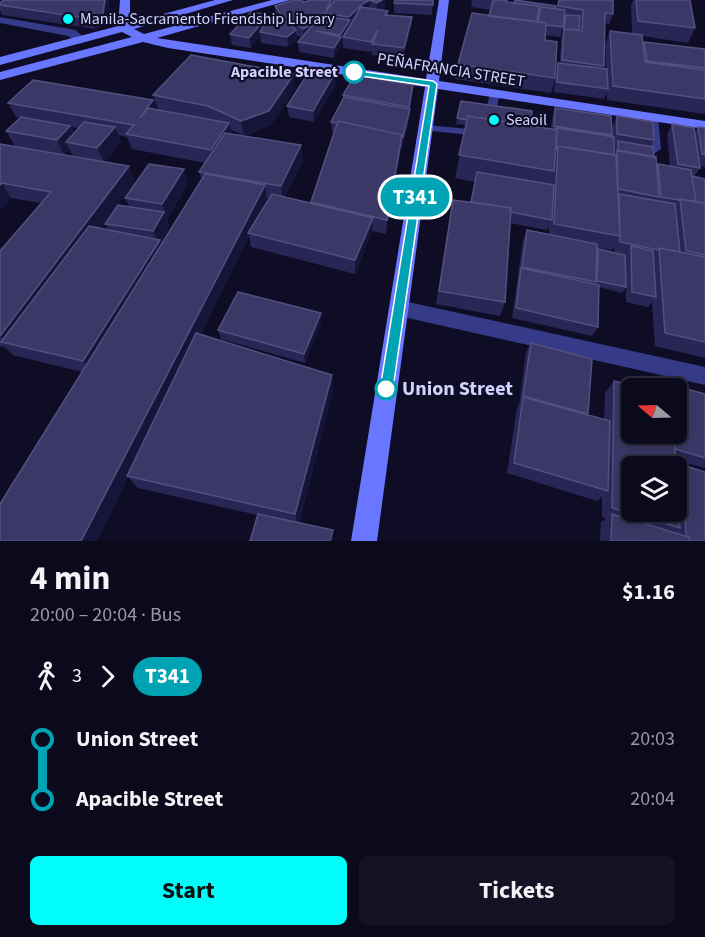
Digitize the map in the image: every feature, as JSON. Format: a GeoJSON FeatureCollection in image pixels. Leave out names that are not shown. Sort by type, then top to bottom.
{"type":"FeatureCollection","features":[{"type":"Feature","properties":{"kind":"street"},"geometry":{"type":"LineString","coordinates":[[124,28],[125,0]]}},
{"type":"Feature","properties":{"kind":"street"},"geometry":{"type":"LineString","coordinates":[[0,61],[228,0]]}},
{"type":"Feature","properties":{"kind":"street"},"geometry":{"type":"LineString","coordinates":[[0,76],[285,0]]}},
{"type":"Feature","properties":{"kind":"street"},"geometry":{"type":"LineString","coordinates":[[364,541],[444,0]]}},
{"type":"Feature","properties":{"kind":"street"},"geometry":{"type":"LineString","coordinates":[[0,20],[72,33],[80,40]]}},
{"type":"Feature","properties":{"kind":"street","name":"PEÑAFRANCIA STREET"},"geometry":{"type":"LineString","coordinates":[[124,28],[142,38],[168,44],[705,125]]}},
{"type":"Feature","properties":{"kind":"street"},"geometry":{"type":"LineString","coordinates":[[399,309],[705,376]]}},
{"type":"Feature","properties":{"kind":"lane"},"geometry":{"type":"LineString","coordinates":[[491,111],[495,93]]}},
{"type":"Feature","properties":{"kind":"lane"},"geometry":{"type":"LineString","coordinates":[[653,117],[656,149]]}},
{"type":"Feature","properties":{"kind":"lane"},"geometry":{"type":"LineString","coordinates":[[426,129],[483,133],[488,129]]}},
{"type":"Feature","properties":{"kind":"building"},"geometry":{"type":"Polygon","coordinates":[[[4,0],[105,0],[103,13],[91,19],[0,5],[4,0]]]}},
{"type":"Feature","properties":{"kind":"building"},"geometry":{"type":"Polygon","coordinates":[[[294,0],[303,2],[331,0],[326,11],[335,0],[370,0],[349,17],[324,13],[323,16],[350,20],[340,35],[316,31],[341,37],[334,48],[298,42],[315,22],[303,29],[280,13],[275,6],[294,0]]]}},
{"type":"Feature","properties":{"kind":"building"},"geometry":{"type":"Polygon","coordinates":[[[395,0],[433,0],[433,5],[394,3],[395,0]]]}},
{"type":"Feature","properties":{"kind":"building"},"geometry":{"type":"Polygon","coordinates":[[[493,0],[507,0],[506,2],[539,6],[537,22],[489,16],[493,0]]]}},
{"type":"Feature","properties":{"kind":"building"},"geometry":{"type":"Polygon","coordinates":[[[515,0],[556,6],[556,9],[541,7],[540,11],[539,6],[514,3],[515,0]]]}},
{"type":"Feature","properties":{"kind":"building"},"geometry":{"type":"Polygon","coordinates":[[[559,0],[613,0],[613,14],[605,13],[604,66],[562,60],[564,29],[582,31],[583,10],[558,6],[559,0]]]}},
{"type":"Feature","properties":{"kind":"building"},"geometry":{"type":"Polygon","coordinates":[[[636,0],[690,0],[695,28],[638,21],[636,0]]]}},
{"type":"Feature","properties":{"kind":"building"},"geometry":{"type":"Polygon","coordinates":[[[361,7],[388,11],[385,15],[412,17],[404,48],[372,44],[378,30],[371,42],[343,37],[361,7]]]}},
{"type":"Feature","properties":{"kind":"building"},"geometry":{"type":"Polygon","coordinates":[[[541,7],[565,10],[563,27],[538,22],[541,7]]]}},
{"type":"Feature","properties":{"kind":"building"},"geometry":{"type":"Polygon","coordinates":[[[251,12],[263,14],[258,20],[263,21],[249,38],[230,34],[251,12]]]}},
{"type":"Feature","properties":{"kind":"building"},"geometry":{"type":"Polygon","coordinates":[[[472,13],[546,23],[545,40],[557,42],[555,78],[458,64],[472,13]]]}},
{"type":"Feature","properties":{"kind":"building"},"geometry":{"type":"Polygon","coordinates":[[[566,15],[580,16],[579,30],[564,29],[566,15]]]}},
{"type":"Feature","properties":{"kind":"building"},"geometry":{"type":"Polygon","coordinates":[[[281,17],[296,30],[287,37],[260,32],[267,20],[281,17]]]}},
{"type":"Feature","properties":{"kind":"building"},"geometry":{"type":"Polygon","coordinates":[[[610,31],[642,35],[645,62],[705,70],[705,99],[613,86],[610,31]]]}},
{"type":"Feature","properties":{"kind":"building"},"geometry":{"type":"Polygon","coordinates":[[[644,42],[704,49],[705,68],[647,61],[644,42]]]}},
{"type":"Feature","properties":{"kind":"building"},"geometry":{"type":"Polygon","coordinates":[[[191,55],[294,74],[269,111],[241,121],[208,106],[153,95],[191,55]]]}},
{"type":"Feature","properties":{"kind":"building"},"geometry":{"type":"Polygon","coordinates":[[[558,63],[607,69],[608,89],[557,82],[558,63]]]}},
{"type":"Feature","properties":{"kind":"building"},"geometry":{"type":"Polygon","coordinates":[[[312,67],[336,71],[313,111],[287,106],[312,67]]]}},
{"type":"Feature","properties":{"kind":"building"},"geometry":{"type":"Polygon","coordinates":[[[355,75],[413,85],[409,107],[343,95],[355,75]]]}},
{"type":"Feature","properties":{"kind":"building"},"geometry":{"type":"Polygon","coordinates":[[[33,80],[153,100],[140,118],[148,108],[229,123],[211,150],[126,134],[134,125],[8,103],[33,80]]]}},
{"type":"Feature","properties":{"kind":"building"},"geometry":{"type":"Polygon","coordinates":[[[344,97],[410,109],[403,137],[338,121],[337,123],[331,122],[344,97]]]}},
{"type":"Feature","properties":{"kind":"building"},"geometry":{"type":"Polygon","coordinates":[[[461,101],[532,111],[531,126],[468,116],[467,120],[457,118],[461,101]]]}},
{"type":"Feature","properties":{"kind":"building"},"geometry":{"type":"Polygon","coordinates":[[[555,108],[611,116],[612,135],[554,126],[555,108]]]}},
{"type":"Feature","properties":{"kind":"building"},"geometry":{"type":"Polygon","coordinates":[[[468,116],[557,130],[554,171],[459,155],[468,116]]]}},
{"type":"Feature","properties":{"kind":"building"},"geometry":{"type":"Polygon","coordinates":[[[617,116],[653,122],[654,140],[617,134],[617,116]]]}},
{"type":"Feature","properties":{"kind":"building"},"geometry":{"type":"Polygon","coordinates":[[[21,117],[70,126],[57,140],[6,131],[21,117]]]}},
{"type":"Feature","properties":{"kind":"building"},"geometry":{"type":"Polygon","coordinates":[[[338,121],[402,135],[387,220],[311,202],[338,121]]]}},
{"type":"Feature","properties":{"kind":"building"},"geometry":{"type":"Polygon","coordinates":[[[84,122],[115,127],[97,148],[66,142],[84,122]]]}},
{"type":"Feature","properties":{"kind":"building"},"geometry":{"type":"Polygon","coordinates":[[[672,124],[694,128],[700,168],[678,164],[672,124]]]}},
{"type":"Feature","properties":{"kind":"building"},"geometry":{"type":"Polygon","coordinates":[[[698,127],[705,128],[705,155],[702,154],[698,127]]]}},
{"type":"Feature","properties":{"kind":"building"},"geometry":{"type":"Polygon","coordinates":[[[556,128],[614,137],[614,155],[558,146],[557,149],[556,128]]]}},
{"type":"Feature","properties":{"kind":"building"},"geometry":{"type":"Polygon","coordinates":[[[225,133],[301,145],[281,186],[199,172],[225,133]]]}},
{"type":"Feature","properties":{"kind":"building"},"geometry":{"type":"Polygon","coordinates":[[[618,141],[653,147],[654,157],[618,151],[618,141]]]}},
{"type":"Feature","properties":{"kind":"building"},"geometry":{"type":"Polygon","coordinates":[[[0,144],[129,166],[0,336],[0,251],[51,192],[2,183],[0,185],[0,144]]]}},
{"type":"Feature","properties":{"kind":"building"},"geometry":{"type":"Polygon","coordinates":[[[558,146],[616,155],[620,236],[554,224],[558,146]]]}},
{"type":"Feature","properties":{"kind":"building"},"geometry":{"type":"Polygon","coordinates":[[[617,150],[656,157],[659,197],[618,189],[617,150]]]}},
{"type":"Feature","properties":{"kind":"building"},"geometry":{"type":"Polygon","coordinates":[[[149,164],[184,169],[162,204],[125,198],[149,164]]]}},
{"type":"Feature","properties":{"kind":"building"},"geometry":{"type":"Polygon","coordinates":[[[658,164],[691,170],[696,202],[661,197],[658,164]]]}},
{"type":"Feature","properties":{"kind":"building"},"geometry":{"type":"Polygon","coordinates":[[[477,172],[554,185],[552,220],[510,212],[511,208],[471,202],[477,172]]]}},
{"type":"Feature","properties":{"kind":"building"},"geometry":{"type":"Polygon","coordinates":[[[205,174],[265,185],[81,541],[0,541],[0,504],[205,174]]]}},
{"type":"Feature","properties":{"kind":"building"},"geometry":{"type":"Polygon","coordinates":[[[692,176],[705,179],[705,203],[696,202],[692,176]]]}},
{"type":"Feature","properties":{"kind":"building"},"geometry":{"type":"Polygon","coordinates":[[[272,194],[373,218],[355,260],[248,233],[272,194]]]}},
{"type":"Feature","properties":{"kind":"building"},"geometry":{"type":"Polygon","coordinates":[[[619,194],[675,204],[680,252],[620,242],[619,194]]]}},
{"type":"Feature","properties":{"kind":"building"},"geometry":{"type":"Polygon","coordinates":[[[680,199],[705,203],[705,255],[686,251],[680,199]]]}},
{"type":"Feature","properties":{"kind":"building"},"geometry":{"type":"Polygon","coordinates":[[[453,200],[511,208],[505,302],[439,291],[453,200]]]}},
{"type":"Feature","properties":{"kind":"building"},"geometry":{"type":"Polygon","coordinates":[[[118,205],[164,212],[153,231],[105,224],[118,205]]]}},
{"type":"Feature","properties":{"kind":"building"},"geometry":{"type":"Polygon","coordinates":[[[89,226],[160,240],[83,361],[1,342],[89,226]]]}},
{"type":"Feature","properties":{"kind":"building"},"geometry":{"type":"Polygon","coordinates":[[[527,230],[597,244],[596,282],[522,267],[527,230]]]}},
{"type":"Feature","properties":{"kind":"building"},"geometry":{"type":"Polygon","coordinates":[[[631,246],[653,251],[656,297],[632,292],[631,246]]]}},
{"type":"Feature","properties":{"kind":"building"},"geometry":{"type":"Polygon","coordinates":[[[659,248],[705,257],[705,342],[665,333],[659,248]]]}},
{"type":"Feature","properties":{"kind":"building"},"geometry":{"type":"Polygon","coordinates":[[[598,249],[625,255],[626,287],[597,281],[598,249]]]}},
{"type":"Feature","properties":{"kind":"building"},"geometry":{"type":"Polygon","coordinates":[[[521,268],[599,285],[598,327],[516,308],[521,268]]]}},
{"type":"Feature","properties":{"kind":"building"},"geometry":{"type":"Polygon","coordinates":[[[238,292],[321,313],[304,354],[218,330],[238,292]]]}},
{"type":"Feature","properties":{"kind":"building"},"geometry":{"type":"Polygon","coordinates":[[[196,333],[332,375],[295,514],[127,476],[196,333]]]}},
{"type":"Feature","properties":{"kind":"building"},"geometry":{"type":"Polygon","coordinates":[[[531,343],[592,359],[588,414],[523,396],[531,343]]]}},
{"type":"Feature","properties":{"kind":"building"},"geometry":{"type":"Polygon","coordinates":[[[614,381],[621,383],[621,444],[675,444],[675,456],[621,456],[621,511],[612,508],[614,381]]]}},
{"type":"Feature","properties":{"kind":"building"},"geometry":{"type":"Polygon","coordinates":[[[687,389],[705,394],[705,458],[675,449],[675,444],[687,444],[687,389]]]}},
{"type":"Feature","properties":{"kind":"building"},"geometry":{"type":"Polygon","coordinates":[[[523,397],[610,421],[608,491],[514,463],[523,397]]]}},
{"type":"Feature","properties":{"kind":"building"},"geometry":{"type":"Polygon","coordinates":[[[687,466],[705,472],[705,541],[689,541],[689,537],[686,536],[687,466]]]}},
{"type":"Feature","properties":{"kind":"building"},"geometry":{"type":"Polygon","coordinates":[[[258,514],[333,530],[330,541],[250,541],[258,514]]]}},
{"type":"Feature","properties":{"kind":"building"},"geometry":{"type":"Polygon","coordinates":[[[612,514],[621,517],[621,522],[639,522],[689,537],[689,541],[611,541],[612,514]]]}},
{"type":"Feature","properties":{"kind":"building"},"geometry":{"type":"Polygon","coordinates":[[[660,522],[680,522],[680,528],[660,522]]]}},
{"type":"Feature","properties":{"kind":"bus line","name":"T341"},"geometry":{"type":"LineString","coordinates":[[354,72],[433,84],[386,389]]}},
{"type":"Feature","properties":{"kind":"place","name":"Manila-Sacramento Friendship Library"},"geometry":{"type":"Point","coordinates":[68,19]}},
{"type":"Feature","properties":{"kind":"place","name":"Apacible Street"},"geometry":{"type":"Point","coordinates":[354,72]}},
{"type":"Feature","properties":{"kind":"place","name":"Seaoil"},"geometry":{"type":"Point","coordinates":[494,120]}},
{"type":"Feature","properties":{"kind":"place","name":"Union Street"},"geometry":{"type":"Point","coordinates":[386,389]}}]}
